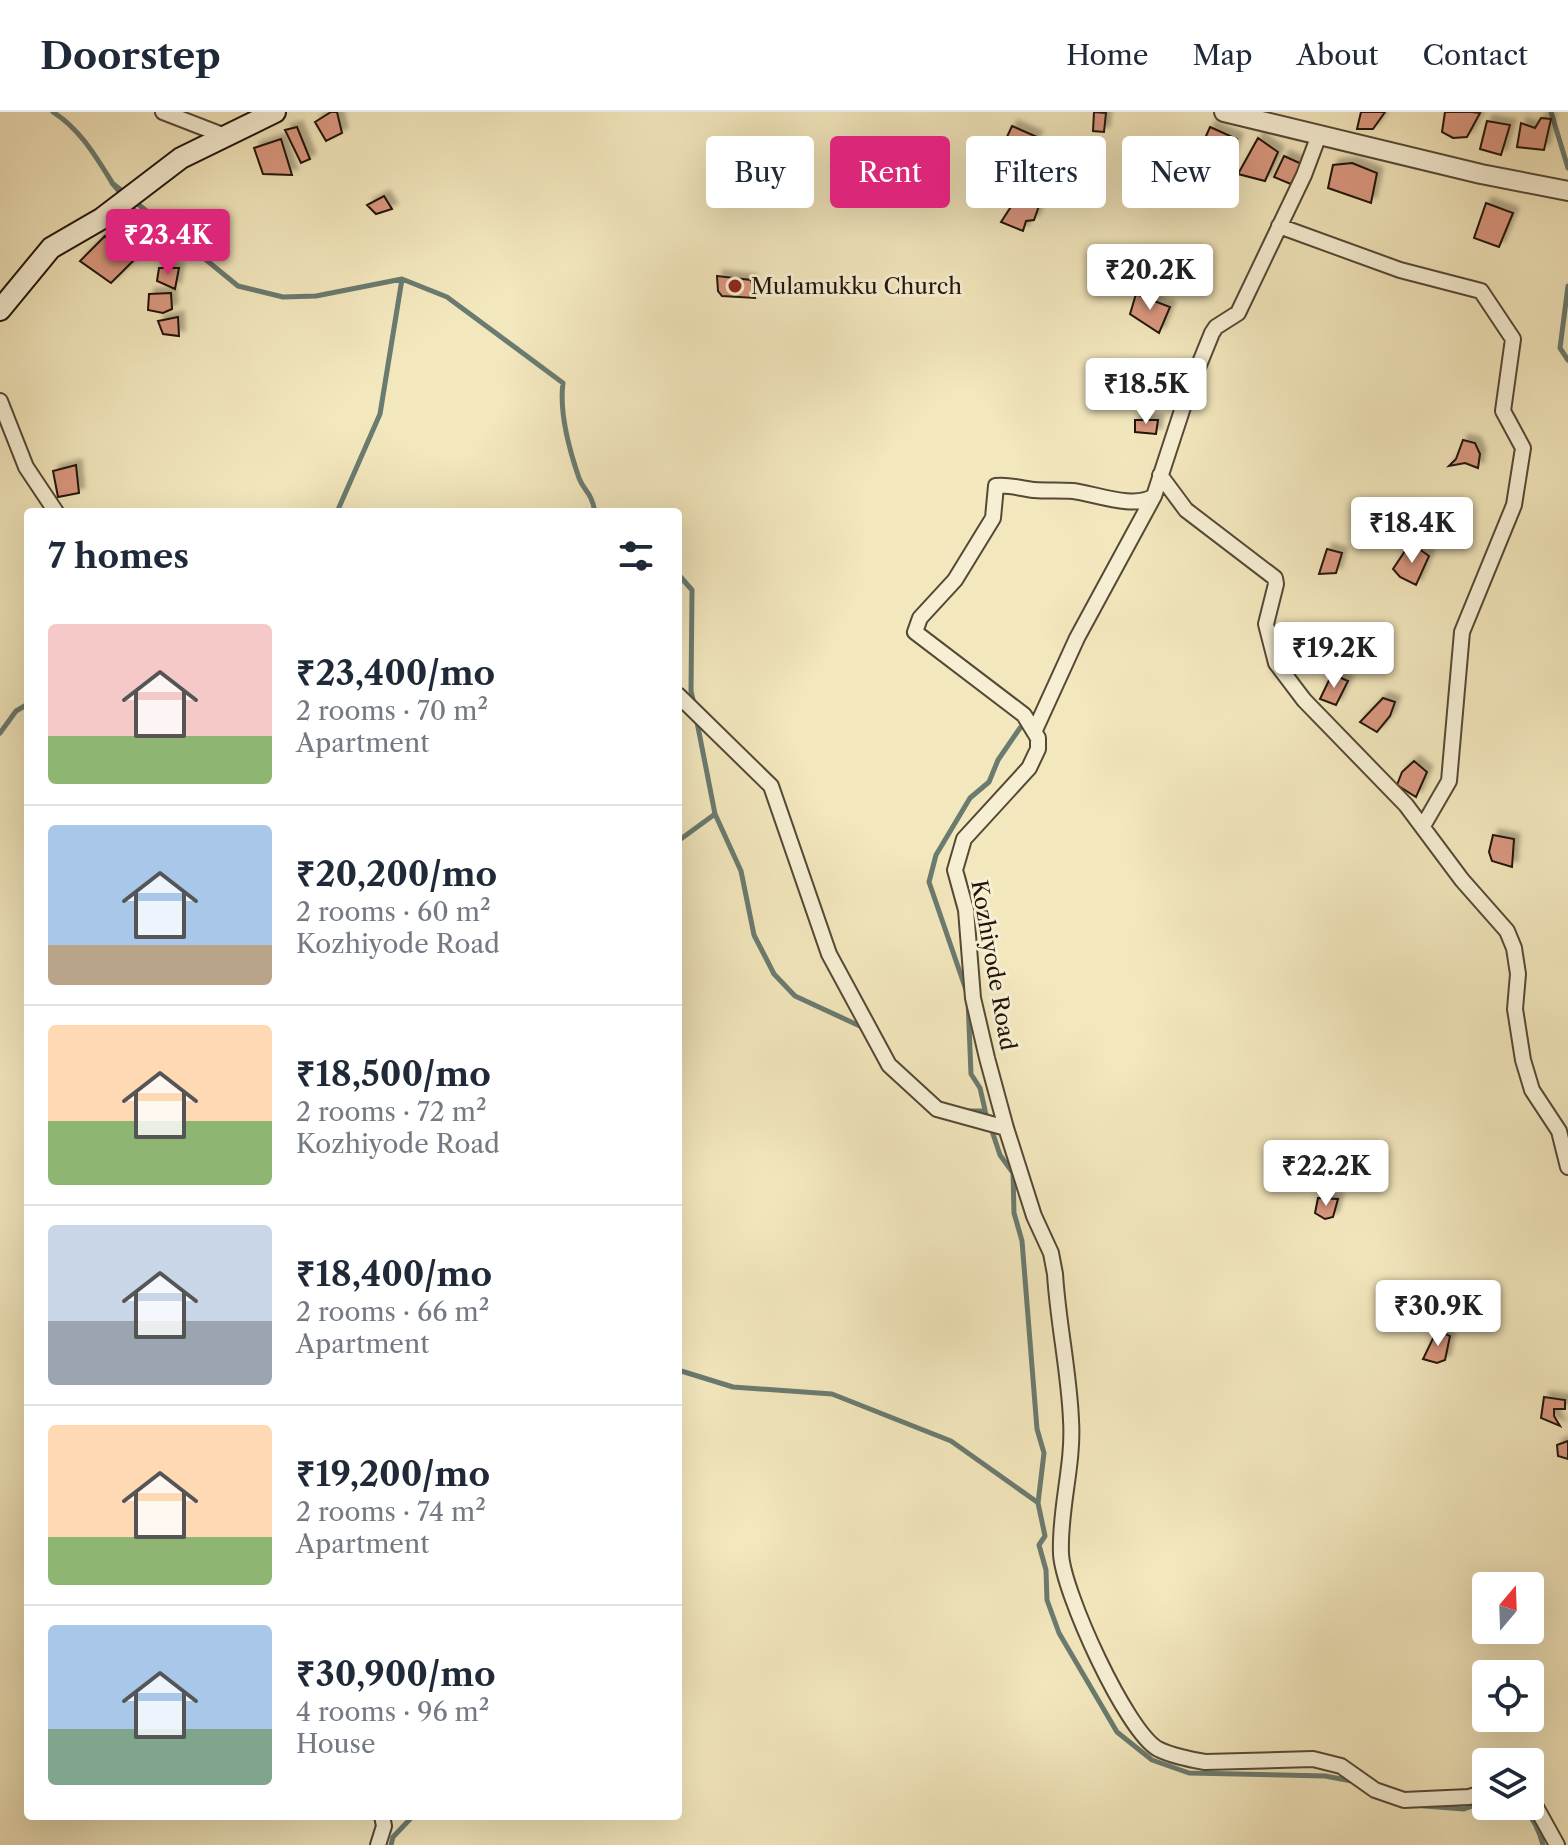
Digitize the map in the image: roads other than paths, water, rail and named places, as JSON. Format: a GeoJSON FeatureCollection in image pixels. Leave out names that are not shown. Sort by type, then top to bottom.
{"type":"FeatureCollection","features":[{"type":"Feature","properties":{"kind":"main road"},"geometry":{"type":"LineString","coordinates":[[0,310],[51,248],[101,219],[181,158],[275,112]]}},
{"type":"Feature","properties":{"kind":"street"},"geometry":{"type":"LineString","coordinates":[[163,112],[225,136]]}},
{"type":"Feature","properties":{"kind":"street"},"geometry":{"type":"LineString","coordinates":[[1224,112],[1481,174],[1568,191]]}},
{"type":"Feature","properties":{"kind":"street"},"geometry":{"type":"LineString","coordinates":[[1035,730],[1024,715],[1002,696],[983,686],[915,632],[916,625],[955,580],[993,518],[996,486],[1070,491],[1105,499],[1148,500],[1154,496],[1188,392],[1212,333],[1238,313],[1304,175],[1319,135]]}},
{"type":"Feature","properties":{"kind":"street"},"geometry":{"type":"LineString","coordinates":[[1279,226],[1400,270],[1481,291],[1513,339],[1503,411],[1523,448],[1514,505],[1462,632],[1449,781],[1423,826]]}},
{"type":"Feature","properties":{"kind":"street"},"geometry":{"type":"LineString","coordinates":[[0,401],[26,467],[53,508]]}},
{"type":"Feature","properties":{"kind":"street"},"geometry":{"type":"LineString","coordinates":[[1160,475],[1186,510],[1275,578],[1266,624],[1276,663],[1304,700],[1395,793],[1462,880],[1507,931],[1518,974],[1515,1009],[1523,1060],[1532,1090],[1559,1131],[1568,1167]]}},
{"type":"Feature","properties":{"kind":"street","name":"Kozhiyode Road"},"geometry":{"type":"LineString","coordinates":[[1154,496],[1077,638],[1035,730],[1038,749],[1029,768],[964,839],[955,870],[966,910],[973,998],[1006,1128],[1034,1216],[1051,1253],[1055,1274],[1072,1445],[1061,1557],[1074,1602],[1122,1706],[1158,1749],[1205,1762],[1313,1759],[1341,1766],[1375,1790],[1404,1800],[1472,1796]]}},
{"type":"Feature","properties":{"kind":"street"},"geometry":{"type":"LineString","coordinates":[[682,699],[771,786],[829,954],[889,1065],[937,1109],[1006,1128]]}},
{"type":"Feature","properties":{"kind":"street"},"geometry":{"type":"LineString","coordinates":[[378,1845],[388,1820]]}},
{"type":"Feature","properties":{"kind":"street"},"geometry":{"type":"LineString","coordinates":[[1543,1820],[1557,1845]]}},
{"type":"Feature","properties":{"kind":"waterway"},"geometry":{"type":"LineString","coordinates":[[53,112],[80,136],[113,184]]}},
{"type":"Feature","properties":{"kind":"waterway"},"geometry":{"type":"LineString","coordinates":[[1551,112],[1568,168]]}},
{"type":"Feature","properties":{"kind":"waterway"},"geometry":{"type":"LineString","coordinates":[[124,197],[112,183],[125,193]]}},
{"type":"Feature","properties":{"kind":"waterway"},"geometry":{"type":"LineString","coordinates":[[133,200],[238,286],[283,297],[316,296],[402,279],[447,297],[563,383],[562,406],[568,443],[579,478],[594,508]]}},
{"type":"Feature","properties":{"kind":"waterway"},"geometry":{"type":"LineString","coordinates":[[130,205],[139,216]]}},
{"type":"Feature","properties":{"kind":"waterway"},"geometry":{"type":"LineString","coordinates":[[339,508],[380,414],[402,279]]}},
{"type":"Feature","properties":{"kind":"waterway"},"geometry":{"type":"LineString","coordinates":[[1568,286],[1560,348],[1568,360]]}},
{"type":"Feature","properties":{"kind":"waterway"},"geometry":{"type":"LineString","coordinates":[[682,579],[692,590],[691,691],[694,704]]}},
{"type":"Feature","properties":{"kind":"waterway"},"geometry":{"type":"LineString","coordinates":[[0,733],[16,711],[24,706]]}},
{"type":"Feature","properties":{"kind":"waterway"},"geometry":{"type":"LineString","coordinates":[[697,722],[715,814],[741,871],[754,935],[774,974],[795,996],[862,1027]]}},
{"type":"Feature","properties":{"kind":"waterway"},"geometry":{"type":"LineString","coordinates":[[966,990],[929,882],[936,855],[970,798],[989,782],[998,760],[1020,728]]}},
{"type":"Feature","properties":{"kind":"waterway"},"geometry":{"type":"LineString","coordinates":[[682,838],[715,814]]}},
{"type":"Feature","properties":{"kind":"waterway"},"geometry":{"type":"LineString","coordinates":[[968,1000],[971,1074],[980,1088],[985,1110]]}},
{"type":"Feature","properties":{"kind":"waterway"},"geometry":{"type":"LineString","coordinates":[[963,1111],[985,1111],[987,1118]]}},
{"type":"Feature","properties":{"kind":"waterway"},"geometry":{"type":"LineString","coordinates":[[991,1128],[1000,1155],[1013,1173],[1014,1213],[1022,1241],[1037,1429],[1044,1453],[1038,1503],[1045,1536],[1039,1545],[1046,1570],[1047,1600],[1059,1633],[1117,1732],[1152,1760],[1189,1773],[1325,1776],[1352,1781]]}},
{"type":"Feature","properties":{"kind":"waterway"},"geometry":{"type":"LineString","coordinates":[[682,1371],[733,1387],[832,1394],[951,1441],[1037,1502]]}},
{"type":"Feature","properties":{"kind":"waterway"},"geometry":{"type":"LineString","coordinates":[[1424,1806],[1464,1809],[1472,1806]]}},
{"type":"Feature","properties":{"kind":"waterway"},"geometry":{"type":"LineString","coordinates":[[391,1845],[393,1837],[409,1820]]}},
{"type":"Feature","properties":{"kind":"waterway"},"geometry":{"type":"LineString","coordinates":[[1532,1820],[1543,1845]]}},
{"type":"Feature","properties":{"kind":"place","name":"Mulamukku Church"},"geometry":{"type":"Point","coordinates":[735,286]}}]}
